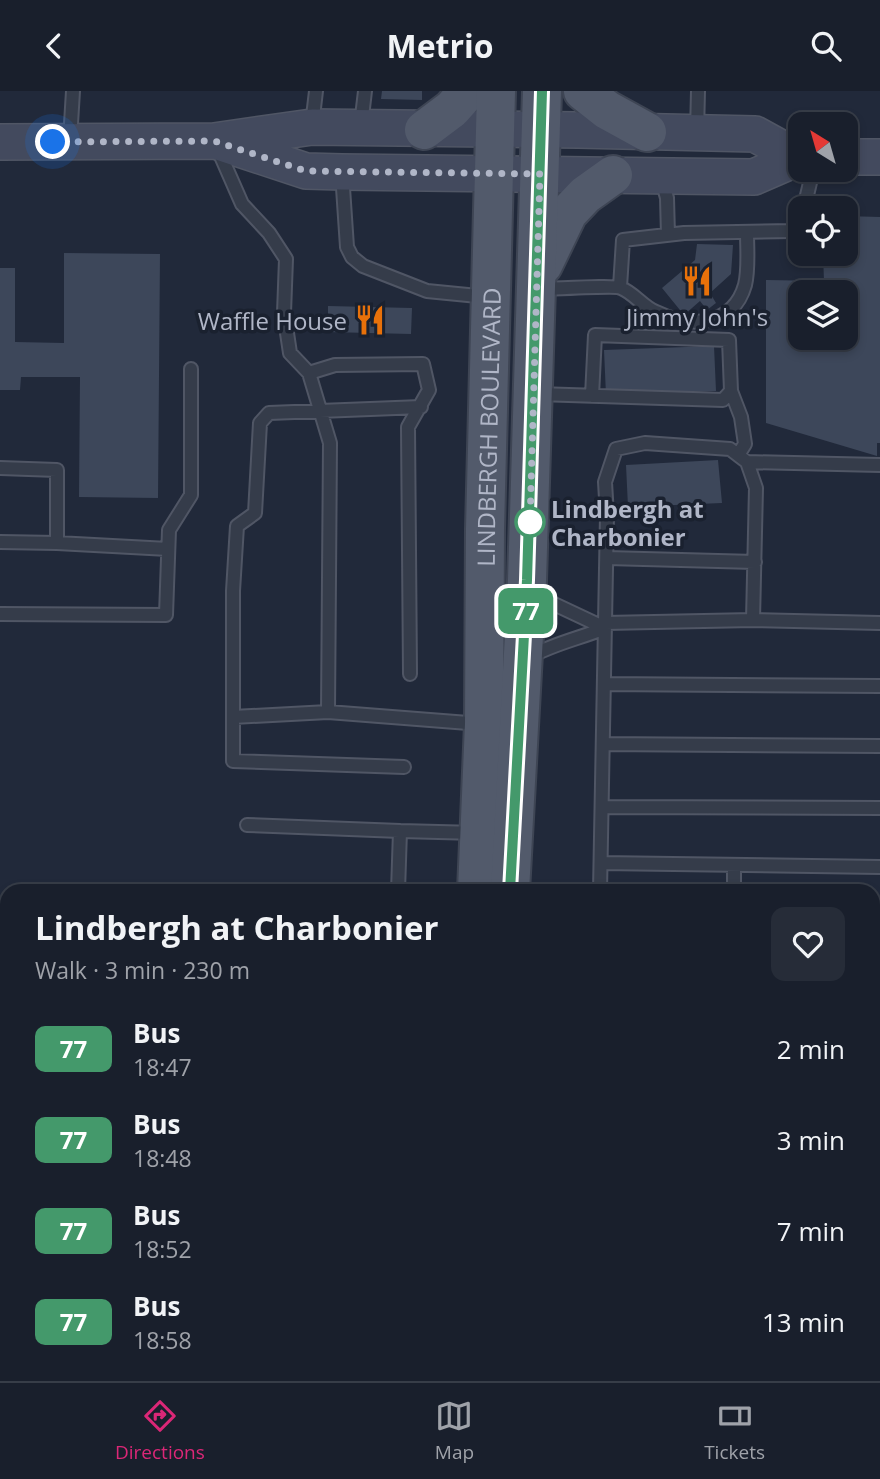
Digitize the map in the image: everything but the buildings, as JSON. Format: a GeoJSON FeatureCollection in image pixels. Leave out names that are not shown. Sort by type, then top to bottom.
{"type":"FeatureCollection","features":[{"type":"Feature","properties":{"kind":"main road"},"geometry":{"type":"LineString","coordinates":[[424,130],[452,109],[468,91]]}},
{"type":"Feature","properties":{"kind":"main road","name":"LINDBERGH BOULEVARD"},"geometry":{"type":"LineString","coordinates":[[477,884],[484,724],[485,529],[496,91]]}},
{"type":"Feature","properties":{"kind":"main road","name":"LINDBERGH BOULEVARD"},"geometry":{"type":"LineString","coordinates":[[510,884],[527,580],[542,91]]}},
{"type":"Feature","properties":{"kind":"main road"},"geometry":{"type":"LineString","coordinates":[[583,91],[607,110],[648,132]]}},
{"type":"Feature","properties":{"kind":"main road"},"geometry":{"type":"LineString","coordinates":[[0,142],[214,141],[312,127],[541,130],[755,134],[788,153]]}},
{"type":"Feature","properties":{"kind":"main road"},"geometry":{"type":"LineString","coordinates":[[214,141],[306,171],[754,177],[788,166]]}},
{"type":"Feature","properties":{"kind":"main road"},"geometry":{"type":"LineString","coordinates":[[858,157],[880,157]]}},
{"type":"Feature","properties":{"kind":"main road"},"geometry":{"type":"LineString","coordinates":[[538,283],[568,213],[585,195],[613,175]]}},
{"type":"Feature","properties":{"kind":"lane"},"geometry":{"type":"LineString","coordinates":[[70,142],[73,91]]}},
{"type":"Feature","properties":{"kind":"lane"},"geometry":{"type":"LineString","coordinates":[[312,127],[316,91]]}},
{"type":"Feature","properties":{"kind":"lane"},"geometry":{"type":"LineString","coordinates":[[361,129],[365,91]]}},
{"type":"Feature","properties":{"kind":"lane"},"geometry":{"type":"LineString","coordinates":[[697,133],[698,91]]}},
{"type":"Feature","properties":{"kind":"lane"},"geometry":{"type":"LineString","coordinates":[[214,141],[242,204],[269,233],[286,259],[284,313],[290,353],[309,373],[330,443],[328,712]]}},
{"type":"Feature","properties":{"kind":"lane"},"geometry":{"type":"LineString","coordinates":[[342,172],[347,247],[352,257],[363,266],[427,291],[491,297]]}},
{"type":"Feature","properties":{"kind":"lane"},"geometry":{"type":"LineString","coordinates":[[661,176],[667,198],[668,236]]}},
{"type":"Feature","properties":{"kind":"lane"},"geometry":{"type":"LineString","coordinates":[[620,287],[623,240],[788,231]]}},
{"type":"Feature","properties":{"kind":"lane"},"geometry":{"type":"LineString","coordinates":[[538,283],[620,287],[653,311],[671,319],[702,322],[722,317],[731,309],[744,288],[747,232]]}},
{"type":"Feature","properties":{"kind":"lane"},"geometry":{"type":"LineString","coordinates":[[592,396],[595,335],[729,340],[731,391],[741,417],[745,444],[743,459]]}},
{"type":"Feature","properties":{"kind":"lane"},"geometry":{"type":"LineString","coordinates":[[309,373],[335,365],[423,364],[429,390],[408,426],[410,674]]}},
{"type":"Feature","properties":{"kind":"lane"},"geometry":{"type":"LineString","coordinates":[[0,614],[166,614],[169,530],[191,495],[191,369]]}},
{"type":"Feature","properties":{"kind":"lane"},"geometry":{"type":"LineString","coordinates":[[534,394],[723,400],[731,391]]}},
{"type":"Feature","properties":{"kind":"lane"},"geometry":{"type":"LineString","coordinates":[[404,767],[233,761],[233,591],[237,526],[255,513],[260,423],[269,413],[421,407]]}},
{"type":"Feature","properties":{"kind":"lane"},"geometry":{"type":"LineString","coordinates":[[600,884],[607,558],[605,482],[616,449],[645,443],[730,449],[743,459],[756,488],[753,620]]}},
{"type":"Feature","properties":{"kind":"lane"},"geometry":{"type":"LineString","coordinates":[[743,459],[880,465]]}},
{"type":"Feature","properties":{"kind":"lane"},"geometry":{"type":"LineString","coordinates":[[0,468],[57,470],[57,543]]}},
{"type":"Feature","properties":{"kind":"lane"},"geometry":{"type":"LineString","coordinates":[[0,542],[168,549]]}},
{"type":"Feature","properties":{"kind":"lane"},"geometry":{"type":"LineString","coordinates":[[607,558],[755,562]]}},
{"type":"Feature","properties":{"kind":"lane"},"geometry":{"type":"LineString","coordinates":[[527,580],[554,604],[605,625]]}},
{"type":"Feature","properties":{"kind":"lane"},"geometry":{"type":"LineString","coordinates":[[523,661],[544,648],[569,642],[605,625],[753,620],[880,623]]}},
{"type":"Feature","properties":{"kind":"lane"},"geometry":{"type":"LineString","coordinates":[[604,684],[880,686]]}},
{"type":"Feature","properties":{"kind":"lane"},"geometry":{"type":"LineString","coordinates":[[233,717],[328,712],[484,724]]}},
{"type":"Feature","properties":{"kind":"lane"},"geometry":{"type":"LineString","coordinates":[[603,744],[880,746]]}},
{"type":"Feature","properties":{"kind":"lane"},"geometry":{"type":"LineString","coordinates":[[602,807],[880,808]]}},
{"type":"Feature","properties":{"kind":"lane"},"geometry":{"type":"LineString","coordinates":[[247,825],[481,833]]}},
{"type":"Feature","properties":{"kind":"lane"},"geometry":{"type":"LineString","coordinates":[[398,884],[400,831]]}},
{"type":"Feature","properties":{"kind":"lane"},"geometry":{"type":"LineString","coordinates":[[601,863],[880,867]]}},
{"type":"Feature","properties":{"kind":"lane"},"geometry":{"type":"LineString","coordinates":[[734,865],[734,884]]}},
{"type":"Feature","properties":{"kind":"bus line","name":"77"},"geometry":{"type":"LineString","coordinates":[[510,884],[527,580],[542,91]]}},
{"type":"Feature","properties":{"kind":"place","name":"Jimmy John's"},"geometry":{"type":"Point","coordinates":[697,281]}},
{"type":"Feature","properties":{"kind":"place","name":"Waffle House"},"geometry":{"type":"Point","coordinates":[370,320]}},
{"type":"Feature","properties":{"kind":"place","name":"Lindbergh at Charbonier"},"geometry":{"type":"Point","coordinates":[530,522]}},
{"type":"Feature","properties":{"kind":"route"},"geometry":{"type":"LineString","coordinates":[[53,142],[214,141],[306,171],[540,174],[530,522]]}}]}
